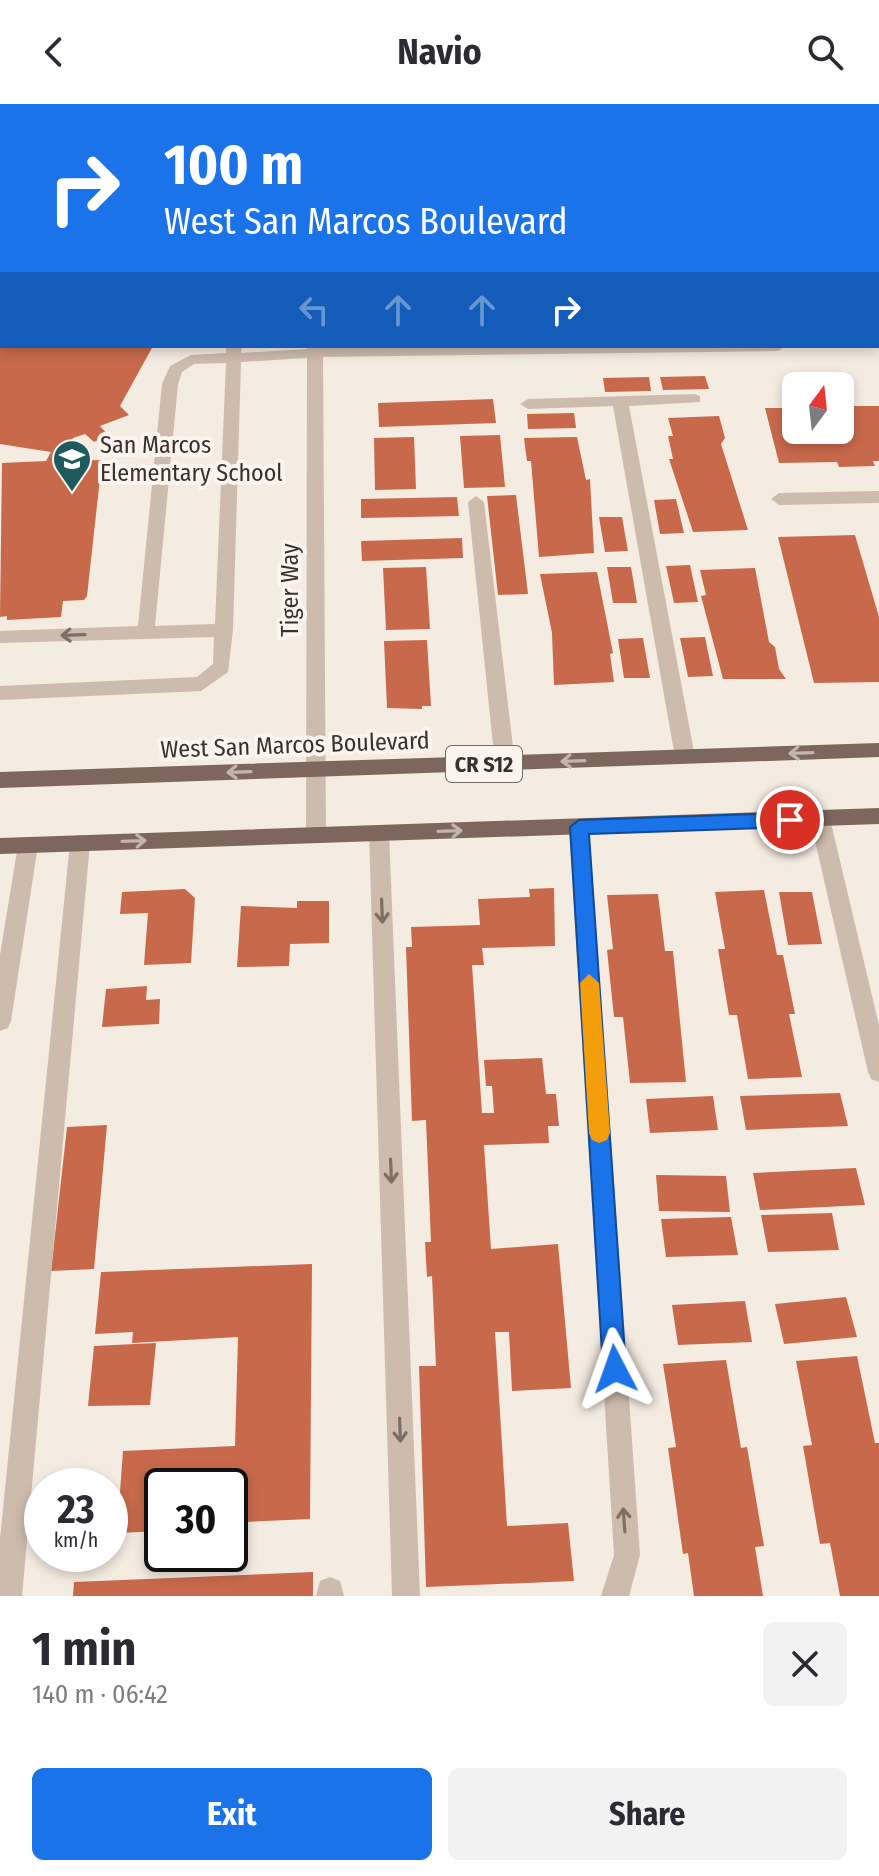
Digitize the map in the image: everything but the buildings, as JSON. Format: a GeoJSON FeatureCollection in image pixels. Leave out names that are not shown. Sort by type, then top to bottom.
{"type":"FeatureCollection","features":[{"type":"Feature","properties":{"kind":"main road","name":"West San Marcos Boulevard"},"geometry":{"type":"LineString","coordinates":[[0,780],[879,750]]}},
{"type":"Feature","properties":{"kind":"main road"},"geometry":{"type":"LineString","coordinates":[[0,846],[879,816]]}},
{"type":"Feature","properties":{"kind":"street"},"geometry":{"type":"LineString","coordinates":[[146,631],[170,384],[175,369],[191,360],[233,351],[446,348]]}},
{"type":"Feature","properties":{"kind":"street","name":"Tiger Way"},"geometry":{"type":"LineString","coordinates":[[315,349],[316,835]]}},
{"type":"Feature","properties":{"kind":"street"},"geometry":{"type":"LineString","coordinates":[[0,693],[201,684],[222,667],[233,351]]}},
{"type":"Feature","properties":{"kind":"street"},"geometry":{"type":"LineString","coordinates":[[528,404],[695,399]]}},
{"type":"Feature","properties":{"kind":"street"},"geometry":{"type":"LineString","coordinates":[[620,401],[685,757]]}},
{"type":"Feature","properties":{"kind":"street"},"geometry":{"type":"LineString","coordinates":[[779,499],[879,497]]}},
{"type":"Feature","properties":{"kind":"street"},"geometry":{"type":"LineString","coordinates":[[476,502],[505,764]]}},
{"type":"Feature","properties":{"kind":"street"},"geometry":{"type":"LineString","coordinates":[[0,637],[224,630]]}},
{"type":"Feature","properties":{"kind":"street"},"geometry":{"type":"LineString","coordinates":[[820,819],[879,1072]]}},
{"type":"Feature","properties":{"kind":"street"},"geometry":{"type":"LineString","coordinates":[[579,827],[627,1555],[615,1596]]}},
{"type":"Feature","properties":{"kind":"street"},"geometry":{"type":"LineString","coordinates":[[379,833],[406,1596]]}},
{"type":"Feature","properties":{"kind":"street"},"geometry":{"type":"LineString","coordinates":[[8,1596],[80,843]]}},
{"type":"Feature","properties":{"kind":"street"},"geometry":{"type":"LineString","coordinates":[[0,1021],[28,845]]}},
{"type":"Feature","properties":{"kind":"slow traffic"},"geometry":{"type":"LineString","coordinates":[[589,983],[599,1133]]}},
{"type":"Feature","properties":{"kind":"place","name":"San Marcos Elementary School"},"geometry":{"type":"Point","coordinates":[72,493]}},
{"type":"Feature","properties":{"kind":"route"},"geometry":{"type":"LineString","coordinates":[[615,1369],[579,827],[790,820]]}}]}
